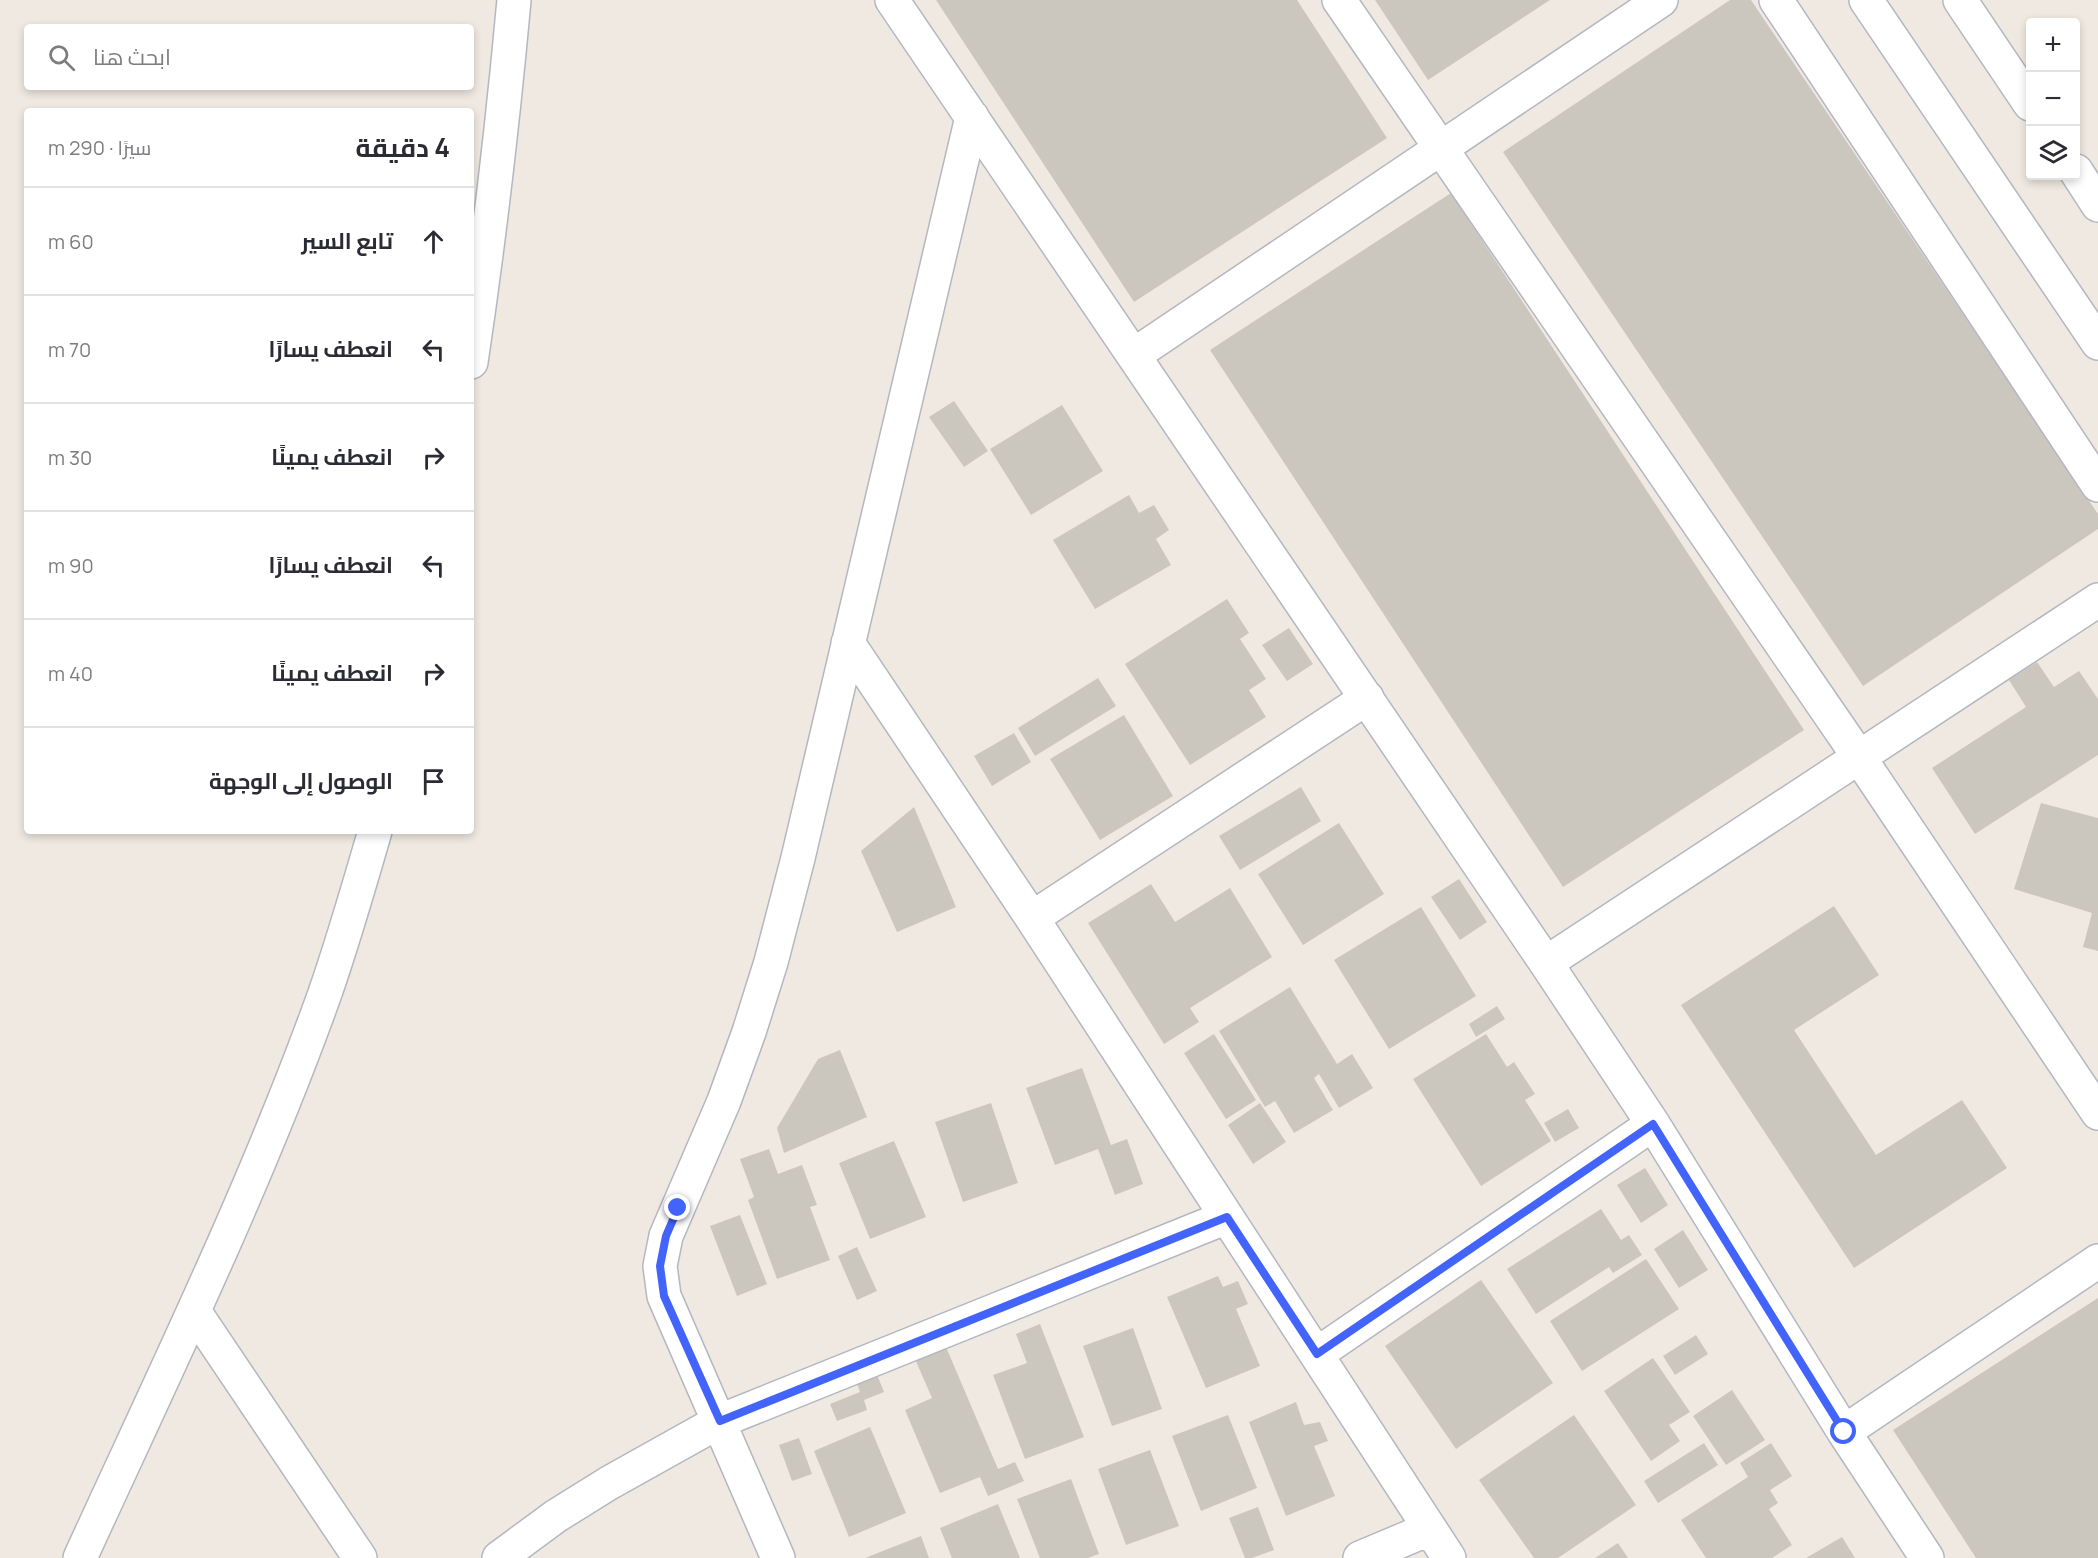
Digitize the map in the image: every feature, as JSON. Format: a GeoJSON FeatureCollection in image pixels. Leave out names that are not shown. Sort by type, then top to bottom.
{"type":"FeatureCollection","features":[{"type":"Feature","properties":{"kind":"street"},"geometry":{"type":"LineString","coordinates":[[474,339],[495,180],[514,0]]}},
{"type":"Feature","properties":{"kind":"street"},"geometry":{"type":"LineString","coordinates":[[892,0],[1367,698],[1653,1124],[1844,1432],[1927,1558]]}},
{"type":"Feature","properties":{"kind":"street"},"geometry":{"type":"LineString","coordinates":[[1340,0],[1859,757],[2098,1113]]}},
{"type":"Feature","properties":{"kind":"street"},"geometry":{"type":"LineString","coordinates":[[1134,355],[1661,0]]}},
{"type":"Feature","properties":{"kind":"street"},"geometry":{"type":"LineString","coordinates":[[1776,0],[2098,485]]}},
{"type":"Feature","properties":{"kind":"street"},"geometry":{"type":"LineString","coordinates":[[1866,0],[2098,343]]}},
{"type":"Feature","properties":{"kind":"street"},"geometry":{"type":"LineString","coordinates":[[1960,0],[2026,97]]}},
{"type":"Feature","properties":{"kind":"street"},"geometry":{"type":"LineString","coordinates":[[778,1558],[664,1296],[660,1266],[666,1236],[724,1101],[771,962],[798,858],[972,117]]}},
{"type":"Feature","properties":{"kind":"street"},"geometry":{"type":"LineString","coordinates":[[2080,177],[2098,205]]}},
{"type":"Feature","properties":{"kind":"street"},"geometry":{"type":"LineString","coordinates":[[1546,963],[2098,600]]}},
{"type":"Feature","properties":{"kind":"street"},"geometry":{"type":"LineString","coordinates":[[848,643],[1032,918],[1449,1558]]}},
{"type":"Feature","properties":{"kind":"street"},"geometry":{"type":"LineString","coordinates":[[1032,918],[1367,698]]}},
{"type":"Feature","properties":{"kind":"street"},"geometry":{"type":"LineString","coordinates":[[80,1558],[251,1181],[324,995],[374,834]]}},
{"type":"Feature","properties":{"kind":"street"},"geometry":{"type":"LineString","coordinates":[[1317,1354],[1653,1124]]}},
{"type":"Feature","properties":{"kind":"street"},"geometry":{"type":"LineString","coordinates":[[499,1558],[556,1516],[609,1483],[720,1421],[1227,1217]]}},
{"type":"Feature","properties":{"kind":"street"},"geometry":{"type":"LineString","coordinates":[[1844,1432],[2098,1261]]}},
{"type":"Feature","properties":{"kind":"street"},"geometry":{"type":"LineString","coordinates":[[194,1311],[360,1558]]}},
{"type":"Feature","properties":{"kind":"street"},"geometry":{"type":"LineString","coordinates":[[1360,1558],[1429,1529]]}},
{"type":"Feature","properties":{"kind":"building"},"geometry":{"type":"Polygon","coordinates":[[[936,0],[1297,0],[1387,138],[1134,302],[936,0]]]}},
{"type":"Feature","properties":{"kind":"building"},"geometry":{"type":"Polygon","coordinates":[[[1375,0],[1550,0],[1428,80],[1375,0]]]}},
{"type":"Feature","properties":{"kind":"building"},"geometry":{"type":"Polygon","coordinates":[[[1730,0],[1751,0],[2098,514],[2098,529],[1863,686],[1503,152],[1730,0]]]}},
{"type":"Feature","properties":{"kind":"building"},"geometry":{"type":"Polygon","coordinates":[[[1451,193],[1804,730],[1563,887],[1210,350],[1451,193]]]}},
{"type":"Feature","properties":{"kind":"building"},"geometry":{"type":"Polygon","coordinates":[[[954,401],[988,451],[964,467],[929,417],[954,401]]]}},
{"type":"Feature","properties":{"kind":"building"},"geometry":{"type":"Polygon","coordinates":[[[1062,405],[1103,471],[1031,515],[990,449],[1062,405]]]}},
{"type":"Feature","properties":{"kind":"building"},"geometry":{"type":"Polygon","coordinates":[[[1129,495],[1139,513],[1154,505],[1169,530],[1156,539],[1171,565],[1095,609],[1053,540],[1129,495]]]}},
{"type":"Feature","properties":{"kind":"building"},"geometry":{"type":"Polygon","coordinates":[[[1227,599],[1249,633],[1240,639],[1266,679],[1249,690],[1266,717],[1190,765],[1125,664],[1227,599]]]}},
{"type":"Feature","properties":{"kind":"building"},"geometry":{"type":"Polygon","coordinates":[[[1289,628],[1313,664],[1287,681],[1262,645],[1289,628]]]}},
{"type":"Feature","properties":{"kind":"building"},"geometry":{"type":"Polygon","coordinates":[[[2037,662],[2054,687],[2079,671],[2098,699],[2098,755],[1975,834],[1932,768],[2026,707],[2009,680],[2037,662]]]}},
{"type":"Feature","properties":{"kind":"building"},"geometry":{"type":"Polygon","coordinates":[[[1098,678],[1116,706],[1035,756],[1018,728],[1098,678]]]}},
{"type":"Feature","properties":{"kind":"building"},"geometry":{"type":"Polygon","coordinates":[[[1124,715],[1173,796],[1100,840],[1050,759],[1124,715]]]}},
{"type":"Feature","properties":{"kind":"building"},"geometry":{"type":"Polygon","coordinates":[[[1014,733],[1031,762],[992,786],[974,756],[1014,733]]]}},
{"type":"Feature","properties":{"kind":"building"},"geometry":{"type":"Polygon","coordinates":[[[1301,787],[1321,821],[1240,870],[1219,836],[1301,787]]]}},
{"type":"Feature","properties":{"kind":"building"},"geometry":{"type":"Polygon","coordinates":[[[2041,803],[2098,818],[2098,951],[2083,947],[2092,913],[2014,889],[2041,803]]]}},
{"type":"Feature","properties":{"kind":"building"},"geometry":{"type":"Polygon","coordinates":[[[914,807],[956,907],[897,932],[861,851],[914,807]]]}},
{"type":"Feature","properties":{"kind":"building"},"geometry":{"type":"Polygon","coordinates":[[[1339,823],[1384,894],[1303,945],[1258,874],[1339,823]]]}},
{"type":"Feature","properties":{"kind":"building"},"geometry":{"type":"Polygon","coordinates":[[[1459,879],[1487,922],[1460,940],[1431,897],[1459,879]]]}},
{"type":"Feature","properties":{"kind":"building"},"geometry":{"type":"Polygon","coordinates":[[[1151,884],[1175,922],[1230,888],[1272,957],[1190,1008],[1199,1022],[1164,1044],[1088,923],[1151,884]]]}},
{"type":"Feature","properties":{"kind":"building"},"geometry":{"type":"Polygon","coordinates":[[[1834,906],[1879,975],[1794,1030],[1876,1155],[1962,1100],[2007,1168],[1854,1268],[1681,1005],[1834,906]]]}},
{"type":"Feature","properties":{"kind":"building"},"geometry":{"type":"Polygon","coordinates":[[[1421,907],[1476,996],[1389,1049],[1334,960],[1421,907]]]}},
{"type":"Feature","properties":{"kind":"building"},"geometry":{"type":"Polygon","coordinates":[[[1290,987],[1337,1064],[1352,1054],[1373,1088],[1339,1108],[1319,1074],[1314,1078],[1333,1110],[1294,1133],[1275,1101],[1265,1107],[1219,1031],[1290,987]]]}},
{"type":"Feature","properties":{"kind":"building"},"geometry":{"type":"Polygon","coordinates":[[[1497,1006],[1505,1019],[1476,1037],[1469,1024],[1497,1006]]]}},
{"type":"Feature","properties":{"kind":"building"},"geometry":{"type":"Polygon","coordinates":[[[1214,1034],[1256,1100],[1226,1119],[1184,1053],[1214,1034]]]}},
{"type":"Feature","properties":{"kind":"building"},"geometry":{"type":"Polygon","coordinates":[[[1486,1034],[1507,1067],[1514,1062],[1535,1094],[1525,1100],[1551,1141],[1481,1186],[1413,1079],[1486,1034]]]}},
{"type":"Feature","properties":{"kind":"building"},"geometry":{"type":"Polygon","coordinates":[[[840,1050],[867,1117],[784,1153],[777,1128],[818,1059],[840,1050]]]}},
{"type":"Feature","properties":{"kind":"building"},"geometry":{"type":"Polygon","coordinates":[[[1082,1068],[1111,1145],[1127,1139],[1143,1184],[1115,1195],[1098,1149],[1055,1165],[1026,1088],[1082,1068]]]}},
{"type":"Feature","properties":{"kind":"building"},"geometry":{"type":"Polygon","coordinates":[[[991,1103],[1018,1183],[963,1202],[935,1122],[991,1103]]]}},
{"type":"Feature","properties":{"kind":"building"},"geometry":{"type":"Polygon","coordinates":[[[1260,1103],[1286,1142],[1253,1164],[1228,1125],[1260,1103]]]}},
{"type":"Feature","properties":{"kind":"building"},"geometry":{"type":"Polygon","coordinates":[[[1568,1109],[1579,1128],[1555,1142],[1544,1123],[1568,1109]]]}},
{"type":"Feature","properties":{"kind":"building"},"geometry":{"type":"Polygon","coordinates":[[[894,1141],[926,1217],[870,1239],[839,1163],[894,1141]]]}},
{"type":"Feature","properties":{"kind":"building"},"geometry":{"type":"Polygon","coordinates":[[[769,1149],[778,1174],[802,1165],[817,1205],[810,1207],[830,1260],[777,1279],[748,1200],[754,1197],[740,1159],[769,1149]]]}},
{"type":"Feature","properties":{"kind":"building"},"geometry":{"type":"Polygon","coordinates":[[[1645,1168],[1668,1205],[1641,1223],[1617,1185],[1645,1168]]]}},
{"type":"Feature","properties":{"kind":"building"},"geometry":{"type":"Polygon","coordinates":[[[1601,1209],[1621,1240],[1629,1235],[1642,1255],[1613,1273],[1609,1267],[1536,1314],[1507,1269],[1601,1209]]]}},
{"type":"Feature","properties":{"kind":"building"},"geometry":{"type":"Polygon","coordinates":[[[740,1215],[767,1284],[737,1296],[710,1226],[740,1215]]]}},
{"type":"Feature","properties":{"kind":"building"},"geometry":{"type":"Polygon","coordinates":[[[1683,1230],[1708,1270],[1679,1288],[1654,1249],[1683,1230]]]}},
{"type":"Feature","properties":{"kind":"building"},"geometry":{"type":"Polygon","coordinates":[[[857,1247],[877,1291],[857,1300],[838,1256],[857,1247]]]}},
{"type":"Feature","properties":{"kind":"building"},"geometry":{"type":"Polygon","coordinates":[[[1646,1259],[1679,1309],[1582,1371],[1550,1321],[1646,1259]]]}},
{"type":"Feature","properties":{"kind":"building"},"geometry":{"type":"Polygon","coordinates":[[[1218,1276],[1223,1287],[1238,1281],[1248,1304],[1236,1309],[1260,1366],[1206,1388],[1167,1297],[1218,1276]]]}},
{"type":"Feature","properties":{"kind":"building"},"geometry":{"type":"Polygon","coordinates":[[[1481,1280],[1553,1383],[1456,1449],[1385,1346],[1481,1280]]]}},
{"type":"Feature","properties":{"kind":"building"},"geometry":{"type":"Polygon","coordinates":[[[2098,1298],[2098,1558],[1976,1558],[1893,1430],[2098,1298]]]}},
{"type":"Feature","properties":{"kind":"building"},"geometry":{"type":"Polygon","coordinates":[[[1040,1324],[1084,1437],[1025,1459],[993,1375],[1027,1363],[1016,1334],[1040,1324]]]}},
{"type":"Feature","properties":{"kind":"building"},"geometry":{"type":"Polygon","coordinates":[[[1133,1328],[1162,1409],[1112,1426],[1083,1346],[1133,1328]]]}},
{"type":"Feature","properties":{"kind":"building"},"geometry":{"type":"Polygon","coordinates":[[[1696,1335],[1708,1354],[1675,1375],[1663,1356],[1696,1335]]]}},
{"type":"Feature","properties":{"kind":"building"},"geometry":{"type":"Polygon","coordinates":[[[946,1347],[998,1469],[1015,1462],[1024,1481],[988,1496],[980,1477],[940,1493],[905,1410],[932,1398],[915,1359],[946,1347]]]}},
{"type":"Feature","properties":{"kind":"building"},"geometry":{"type":"Polygon","coordinates":[[[1653,1358],[1690,1412],[1669,1425],[1680,1441],[1651,1461],[1604,1391],[1653,1358]]]}},
{"type":"Feature","properties":{"kind":"building"},"geometry":{"type":"Polygon","coordinates":[[[876,1372],[884,1392],[864,1400],[867,1410],[837,1421],[830,1404],[860,1392],[856,1380],[876,1372]]]}},
{"type":"Feature","properties":{"kind":"building"},"geometry":{"type":"Polygon","coordinates":[[[1732,1390],[1765,1440],[1726,1465],[1693,1416],[1732,1390]]]}},
{"type":"Feature","properties":{"kind":"building"},"geometry":{"type":"Polygon","coordinates":[[[1296,1402],[1304,1425],[1320,1422],[1328,1441],[1314,1446],[1335,1496],[1286,1516],[1249,1422],[1296,1402]]]}},
{"type":"Feature","properties":{"kind":"building"},"geometry":{"type":"Polygon","coordinates":[[[1228,1415],[1257,1488],[1201,1511],[1172,1436],[1228,1415]]]}},
{"type":"Feature","properties":{"kind":"building"},"geometry":{"type":"Polygon","coordinates":[[[1574,1415],[1636,1505],[1558,1558],[1534,1558],[1479,1480],[1574,1415]]]}},
{"type":"Feature","properties":{"kind":"building"},"geometry":{"type":"Polygon","coordinates":[[[870,1427],[906,1513],[849,1537],[814,1451],[870,1427]]]}},
{"type":"Feature","properties":{"kind":"building"},"geometry":{"type":"Polygon","coordinates":[[[799,1438],[812,1474],[792,1481],[779,1445],[799,1438]]]}},
{"type":"Feature","properties":{"kind":"building"},"geometry":{"type":"Polygon","coordinates":[[[1704,1443],[1718,1465],[1658,1503],[1644,1481],[1704,1443]]]}},
{"type":"Feature","properties":{"kind":"building"},"geometry":{"type":"Polygon","coordinates":[[[1771,1443],[1792,1476],[1770,1490],[1778,1503],[1769,1509],[1792,1545],[1772,1558],[1706,1558],[1681,1520],[1748,1477],[1740,1463],[1771,1443]]]}},
{"type":"Feature","properties":{"kind":"building"},"geometry":{"type":"Polygon","coordinates":[[[1150,1450],[1179,1526],[1126,1545],[1098,1469],[1150,1450]]]}},
{"type":"Feature","properties":{"kind":"building"},"geometry":{"type":"Polygon","coordinates":[[[1071,1479],[1099,1554],[1088,1558],[1040,1558],[1017,1499],[1071,1479]]]}},
{"type":"Feature","properties":{"kind":"building"},"geometry":{"type":"Polygon","coordinates":[[[998,1504],[1020,1558],[952,1558],[940,1528],[998,1504]]]}},
{"type":"Feature","properties":{"kind":"building"},"geometry":{"type":"Polygon","coordinates":[[[1258,1507],[1274,1550],[1252,1558],[1245,1558],[1229,1518],[1258,1507]]]}},
{"type":"Feature","properties":{"kind":"building"},"geometry":{"type":"Polygon","coordinates":[[[921,1536],[929,1558],[865,1558],[921,1536]]]}},
{"type":"Feature","properties":{"kind":"building"},"geometry":{"type":"Polygon","coordinates":[[[1842,1537],[1855,1558],[1806,1558],[1842,1537]]]}},
{"type":"Feature","properties":{"kind":"building"},"geometry":{"type":"Polygon","coordinates":[[[1618,1543],[1628,1558],[1595,1558],[1618,1543]]]}},
{"type":"Feature","properties":{"kind":"route"},"geometry":{"type":"LineString","coordinates":[[678,1208],[666,1236],[660,1266],[664,1296],[720,1421],[1227,1217],[1317,1354],[1653,1124],[1844,1432]]}}]}
